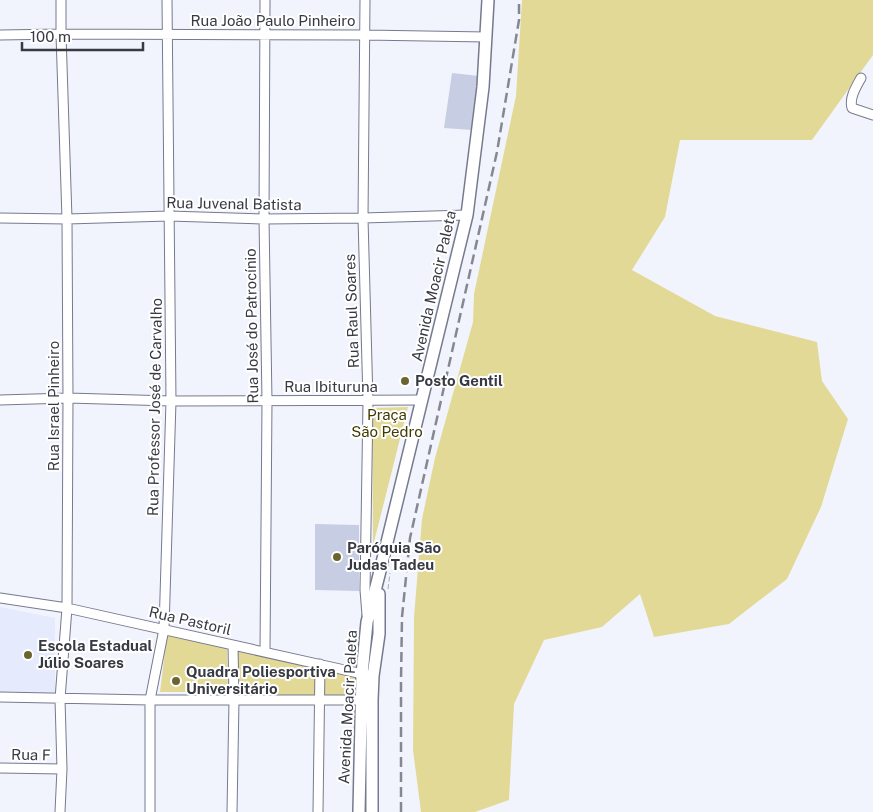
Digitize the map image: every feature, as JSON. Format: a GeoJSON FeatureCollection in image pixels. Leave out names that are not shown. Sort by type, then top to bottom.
{"type":"FeatureCollection","features":[{"type":"Feature","properties":{"kind":"main road","name":"Avenida Moacir Paleta"},"geometry":{"type":"LineString","coordinates":[[372,812],[367,700],[367,622],[467,214],[483,87],[488,0]]}},
{"type":"Feature","properties":{"kind":"main road","name":"Avenida Moacir Paleta"},"geometry":{"type":"LineString","coordinates":[[367,675],[378,634],[379,575]]}},
{"type":"Feature","properties":{"kind":"main road","name":"Avenida Moacir Paleta"},"geometry":{"type":"LineString","coordinates":[[359,812],[367,700]]}},
{"type":"Feature","properties":{"kind":"street","name":"Rua Israel Pinheiro"},"geometry":{"type":"LineString","coordinates":[[60,812],[62,769],[60,699],[67,608],[68,398],[67,219],[61,0]]}},
{"type":"Feature","properties":{"kind":"street","name":"Rua Professor José de Carvalho"},"geometry":{"type":"LineString","coordinates":[[150,812],[150,700],[164,629],[171,401],[166,0]]}},
{"type":"Feature","properties":{"kind":"street","name":"Rua José do Patrocínio"},"geometry":{"type":"LineString","coordinates":[[265,0],[264,219],[267,401],[265,652]]}},
{"type":"Feature","properties":{"kind":"street","name":"Rua Raul Soares"},"geometry":{"type":"LineString","coordinates":[[366,0],[364,218],[368,401],[365,590],[367,622]]}},
{"type":"Feature","properties":{"kind":"street","name":"Rua João Paulo Pinheiro"},"geometry":{"type":"LineString","coordinates":[[0,35],[365,35],[486,37]]}},
{"type":"Feature","properties":{"kind":"street"},"geometry":{"type":"LineString","coordinates":[[861,78],[853,94],[852,108],[873,115]]}},
{"type":"Feature","properties":{"kind":"street","name":"Rua Juvenal Batista"},"geometry":{"type":"LineString","coordinates":[[0,218],[67,219],[169,216],[264,219],[467,214]]}},
{"type":"Feature","properties":{"kind":"street","name":"Rua Ibituruna"},"geometry":{"type":"LineString","coordinates":[[0,400],[68,398],[171,401],[422,400]]}},
{"type":"Feature","properties":{"kind":"street","name":"Rua Pastoril"},"geometry":{"type":"LineString","coordinates":[[0,598],[67,608],[367,675]]}},
{"type":"Feature","properties":{"kind":"street"},"geometry":{"type":"LineString","coordinates":[[232,812],[233,645]]}},
{"type":"Feature","properties":{"kind":"street"},"geometry":{"type":"LineString","coordinates":[[318,812],[320,664]]}},
{"type":"Feature","properties":{"kind":"street"},"geometry":{"type":"LineString","coordinates":[[0,697],[150,700],[367,700]]}},
{"type":"Feature","properties":{"kind":"street","name":"Rua F"},"geometry":{"type":"LineString","coordinates":[[0,768],[62,769]]}},
{"type":"Feature","properties":{"kind":"shaded area","name":"Escola Estadual Júlio Soares"},"geometry":{"type":"Polygon","coordinates":[[[0,607],[55,618],[55,694],[0,692],[0,607]]]}},
{"type":"Feature","properties":{"kind":"green space"},"geometry":{"type":"Polygon","coordinates":[[[522,0],[873,0],[873,55],[812,140],[680,140],[665,217],[632,270],[715,316],[817,342],[822,381],[848,419],[821,507],[787,579],[729,624],[654,637],[640,594],[602,627],[544,640],[514,704],[509,800],[475,812],[421,812],[413,750],[414,617],[422,519],[435,458],[473,322],[474,294],[516,96],[522,0]]]}},
{"type":"Feature","properties":{"kind":"green space","name":"Praça São Pedro"},"geometry":{"type":"Polygon","coordinates":[[[408,407],[373,546],[372,408],[408,407]]]}},
{"type":"Feature","properties":{"kind":"green space"},"geometry":{"type":"Polygon","coordinates":[[[167,635],[227,648],[228,692],[160,692],[167,635]]]}},
{"type":"Feature","properties":{"kind":"green space"},"geometry":{"type":"Polygon","coordinates":[[[234,648],[319,665],[316,699],[236,695],[234,648]]]}},
{"type":"Feature","properties":{"kind":"green space"},"geometry":{"type":"Polygon","coordinates":[[[321,665],[361,674],[360,699],[319,699],[321,665]]]}},
{"type":"Feature","properties":{"kind":"building"},"geometry":{"type":"Polygon","coordinates":[[[452,73],[479,76],[472,130],[444,128],[452,73]]]}},
{"type":"Feature","properties":{"kind":"building","name":"Paróquia São Judas Tadeu"},"geometry":{"type":"Polygon","coordinates":[[[315,524],[359,525],[359,591],[315,590],[315,524]]]}},
{"type":"Feature","properties":{"kind":"railway"},"geometry":{"type":"LineString","coordinates":[[401,812],[402,617],[410,538],[497,152],[519,20],[519,0]]}},
{"type":"Feature","properties":{"kind":"place","name":"Posto Gentil"},"geometry":{"type":"Point","coordinates":[405,381]}},
{"type":"Feature","properties":{"kind":"place","name":"Paróquia São Judas Tadeu"},"geometry":{"type":"Point","coordinates":[337,557]}},
{"type":"Feature","properties":{"kind":"place","name":"Escola Estadual Júlio Soares"},"geometry":{"type":"Point","coordinates":[28,655]}},
{"type":"Feature","properties":{"kind":"place","name":"Quadra Poliesportiva Universitário"},"geometry":{"type":"Point","coordinates":[176,681]}}]}
